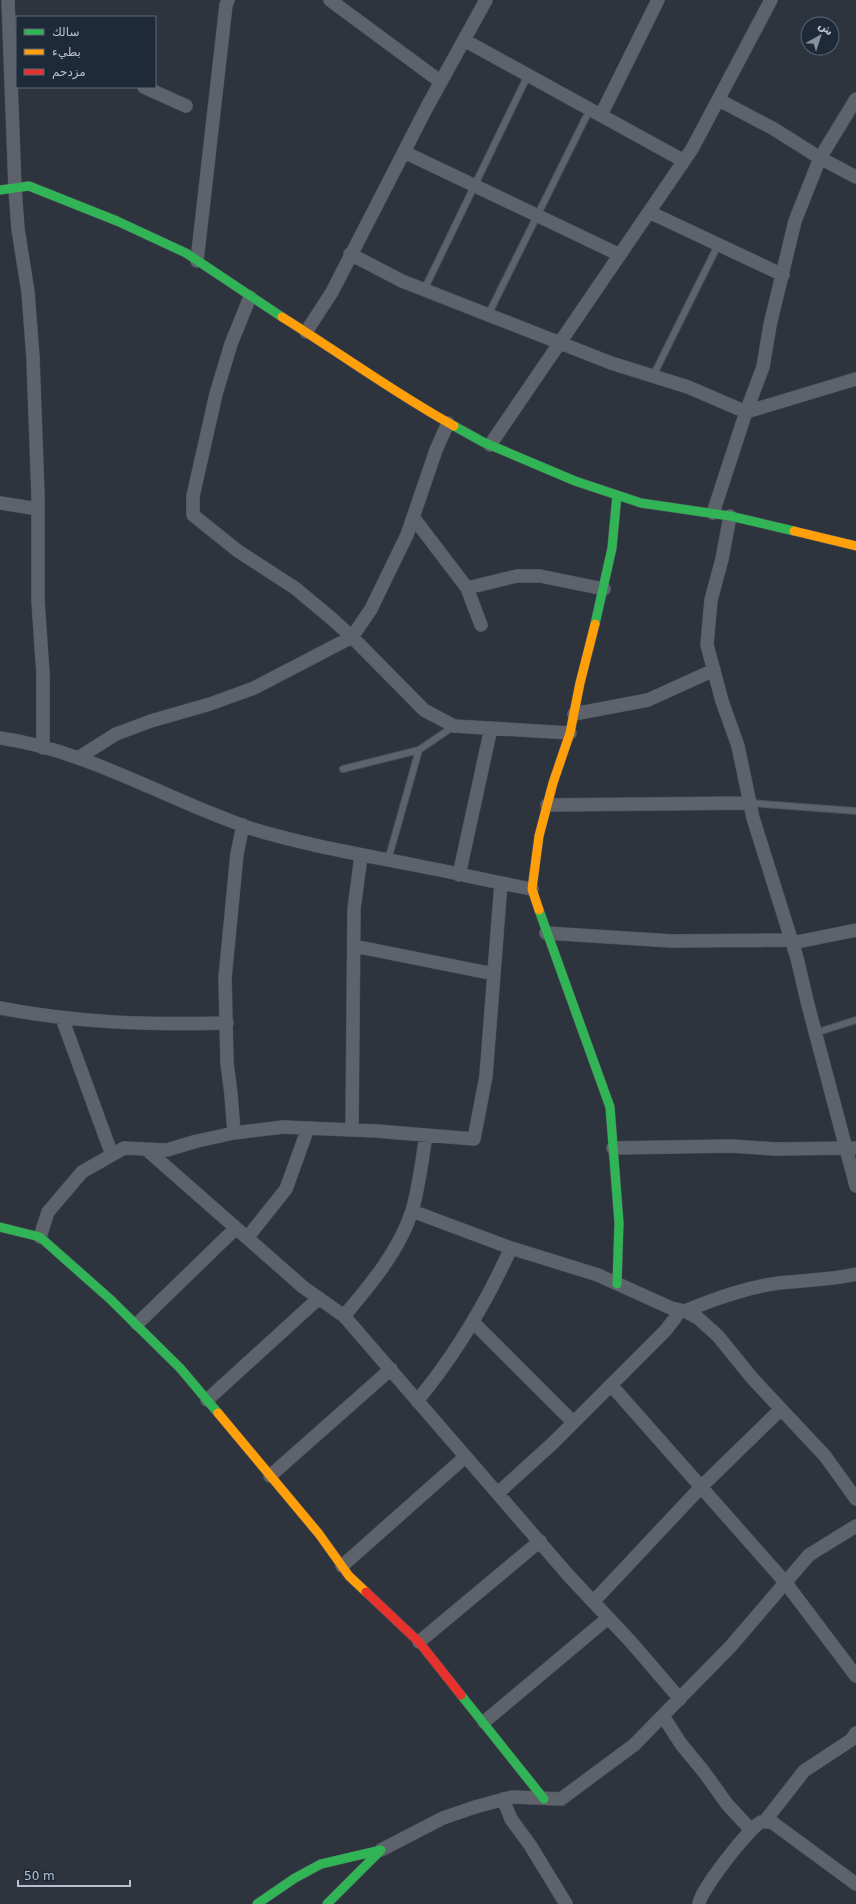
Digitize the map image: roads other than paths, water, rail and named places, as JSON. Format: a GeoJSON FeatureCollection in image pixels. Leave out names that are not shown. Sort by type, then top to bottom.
{"type":"FeatureCollection","features":[{"type":"Feature","properties":{"kind":"street"},"geometry":{"type":"LineString","coordinates":[[8,0],[13,27],[15,188],[18,229],[28,292],[34,358],[38,509],[38,601],[43,674],[43,748]]}},
{"type":"Feature","properties":{"kind":"street"},"geometry":{"type":"LineString","coordinates":[[197,261],[226,5],[228,0]]}},
{"type":"Feature","properties":{"kind":"street"},"geometry":{"type":"LineString","coordinates":[[330,0],[441,82]]}},
{"type":"Feature","properties":{"kind":"street"},"geometry":{"type":"LineString","coordinates":[[306,332],[332,292],[350,254],[486,0]]}},
{"type":"Feature","properties":{"kind":"street"},"geometry":{"type":"LineString","coordinates":[[596,112],[658,0]]}},
{"type":"Feature","properties":{"kind":"street"},"geometry":{"type":"LineString","coordinates":[[490,445],[684,161],[719,100],[771,0]]}},
{"type":"Feature","properties":{"kind":"street"},"geometry":{"type":"LineString","coordinates":[[464,40],[684,161]]}},
{"type":"Feature","properties":{"kind":"street"},"geometry":{"type":"LineString","coordinates":[[146,88],[186,106]]}},
{"type":"Feature","properties":{"kind":"street"},"geometry":{"type":"LineString","coordinates":[[713,513],[746,412],[763,367],[770,325],[795,221],[820,158],[856,99]]}},
{"type":"Feature","properties":{"kind":"street"},"geometry":{"type":"LineString","coordinates":[[719,100],[774,129],[820,158],[856,177]]}},
{"type":"Feature","properties":{"kind":"street"},"geometry":{"type":"LineString","coordinates":[[404,152],[620,255]]}},
{"type":"Feature","properties":{"kind":"street"},"geometry":{"type":"LineString","coordinates":[[0,190],[29,186],[116,221],[186,253],[250,297],[398,393],[448,423],[490,445],[575,481],[641,503],[730,516],[856,546]]}},
{"type":"Feature","properties":{"kind":"street"},"geometry":{"type":"LineString","coordinates":[[649,212],[783,276]]}},
{"type":"Feature","properties":{"kind":"street"},"geometry":{"type":"LineString","coordinates":[[350,254],[402,281],[424,290],[611,363],[688,387],[746,412],[856,379]]}},
{"type":"Feature","properties":{"kind":"street"},"geometry":{"type":"LineString","coordinates":[[250,297],[231,344],[216,394],[193,496],[193,515],[238,551],[294,588],[352,637],[424,710],[454,726],[570,733]]}},
{"type":"Feature","properties":{"kind":"street"},"geometry":{"type":"LineString","coordinates":[[78,758],[116,734],[151,720],[210,704],[254,688],[352,637],[371,609],[407,535],[436,450],[448,423]]}},
{"type":"Feature","properties":{"kind":"street"},"geometry":{"type":"LineString","coordinates":[[617,1284],[619,1224],[610,1107],[577,1012],[546,933],[532,889],[540,836],[547,805],[570,733],[604,589],[612,548],[618,495]]}},
{"type":"Feature","properties":{"kind":"street"},"geometry":{"type":"LineString","coordinates":[[0,504],[38,509]]}},
{"type":"Feature","properties":{"kind":"street"},"geometry":{"type":"LineString","coordinates":[[730,516],[722,559],[711,600],[707,645],[722,700],[738,746],[750,803],[797,958],[815,1033],[851,1148],[856,1186]]}},
{"type":"Feature","properties":{"kind":"street"},"geometry":{"type":"LineString","coordinates":[[413,517],[467,588],[480,625]]}},
{"type":"Feature","properties":{"kind":"street"},"geometry":{"type":"LineString","coordinates":[[467,588],[517,576],[540,576],[604,589]]}},
{"type":"Feature","properties":{"kind":"street"},"geometry":{"type":"LineString","coordinates":[[574,714],[648,700],[714,670]]}},
{"type":"Feature","properties":{"kind":"street"},"geometry":{"type":"LineString","coordinates":[[459,875],[492,728]]}},
{"type":"Feature","properties":{"kind":"street"},"geometry":{"type":"LineString","coordinates":[[0,738],[21,742],[78,758],[243,825],[308,844],[361,856],[532,889]]}},
{"type":"Feature","properties":{"kind":"street"},"geometry":{"type":"LineString","coordinates":[[547,805],[750,803]]}},
{"type":"Feature","properties":{"kind":"street"},"geometry":{"type":"LineString","coordinates":[[234,1133],[227,1063],[225,978],[237,854],[243,825]]}},
{"type":"Feature","properties":{"kind":"street"},"geometry":{"type":"LineString","coordinates":[[352,1130],[354,909],[361,856]]}},
{"type":"Feature","properties":{"kind":"street"},"geometry":{"type":"LineString","coordinates":[[40,1236],[48,1212],[82,1172],[124,1148],[167,1150],[196,1141],[234,1133],[283,1127],[352,1130],[474,1139],[486,1076],[501,883]]}},
{"type":"Feature","properties":{"kind":"street"},"geometry":{"type":"LineString","coordinates":[[546,933],[672,941],[792,942],[856,930]]}},
{"type":"Feature","properties":{"kind":"street"},"geometry":{"type":"LineString","coordinates":[[354,946],[494,974]]}},
{"type":"Feature","properties":{"kind":"street"},"geometry":{"type":"LineString","coordinates":[[0,1008],[62,1018],[160,1025],[227,1023]]}},
{"type":"Feature","properties":{"kind":"street"},"geometry":{"type":"LineString","coordinates":[[62,1018],[112,1155]]}},
{"type":"Feature","properties":{"kind":"street"},"geometry":{"type":"LineString","coordinates":[[247,1238],[286,1189],[308,1128]]}},
{"type":"Feature","properties":{"kind":"street"},"geometry":{"type":"LineString","coordinates":[[344,1316],[365,1292],[387,1261],[412,1211],[426,1135]]}},
{"type":"Feature","properties":{"kind":"street"},"geometry":{"type":"LineString","coordinates":[[613,1148],[731,1146],[776,1149],[851,1148]]}},
{"type":"Feature","properties":{"kind":"street"},"geometry":{"type":"LineString","coordinates":[[146,1149],[303,1287],[344,1316],[465,1457],[680,1699]]}},
{"type":"Feature","properties":{"kind":"street"},"geometry":{"type":"LineString","coordinates":[[412,1211],[511,1248],[598,1275],[671,1308],[684,1311],[698,1318],[718,1336],[752,1378],[825,1456],[856,1500]]}},
{"type":"Feature","properties":{"kind":"street"},"geometry":{"type":"LineString","coordinates":[[0,1227],[40,1236],[137,1324],[180,1368],[319,1534],[349,1576],[419,1642],[544,1798]]}},
{"type":"Feature","properties":{"kind":"street"},"geometry":{"type":"LineString","coordinates":[[137,1324],[236,1228]]}},
{"type":"Feature","properties":{"kind":"street"},"geometry":{"type":"LineString","coordinates":[[417,1401],[432,1382],[473,1322],[494,1284],[511,1248]]}},
{"type":"Feature","properties":{"kind":"street"},"geometry":{"type":"LineString","coordinates":[[684,1311],[719,1298],[778,1283],[843,1277],[856,1274]]}},
{"type":"Feature","properties":{"kind":"street"},"geometry":{"type":"LineString","coordinates":[[207,1400],[318,1298]]}},
{"type":"Feature","properties":{"kind":"street"},"geometry":{"type":"LineString","coordinates":[[498,1493],[553,1444],[672,1323],[676,1312],[671,1308]]}},
{"type":"Feature","properties":{"kind":"street"},"geometry":{"type":"LineString","coordinates":[[473,1322],[573,1422]]}},
{"type":"Feature","properties":{"kind":"street"},"geometry":{"type":"LineString","coordinates":[[270,1476],[391,1369]]}},
{"type":"Feature","properties":{"kind":"street"},"geometry":{"type":"LineString","coordinates":[[611,1384],[785,1582],[856,1674]]}},
{"type":"Feature","properties":{"kind":"street"},"geometry":{"type":"LineString","coordinates":[[593,1602],[701,1487],[781,1409]]}},
{"type":"Feature","properties":{"kind":"street"},"geometry":{"type":"LineString","coordinates":[[342,1566],[465,1457]]}},
{"type":"Feature","properties":{"kind":"street"},"geometry":{"type":"LineString","coordinates":[[257,1904],[296,1878],[321,1864],[381,1850],[443,1818],[512,1797],[561,1799],[634,1745],[731,1646],[809,1555],[856,1526]]}},
{"type":"Feature","properties":{"kind":"street"},"geometry":{"type":"LineString","coordinates":[[419,1642],[540,1541]]}},
{"type":"Feature","properties":{"kind":"street"},"geometry":{"type":"LineString","coordinates":[[484,1722],[608,1618]]}},
{"type":"Feature","properties":{"kind":"street"},"geometry":{"type":"LineString","coordinates":[[663,1716],[681,1744],[704,1772],[727,1804],[751,1830]]}},
{"type":"Feature","properties":{"kind":"street"},"geometry":{"type":"LineString","coordinates":[[699,1904],[708,1884],[751,1830],[765,1821],[804,1771],[851,1740],[856,1733]]}},
{"type":"Feature","properties":{"kind":"street"},"geometry":{"type":"LineString","coordinates":[[503,1800],[511,1818],[530,1845],[566,1904]]}},
{"type":"Feature","properties":{"kind":"street"},"geometry":{"type":"LineString","coordinates":[[765,1821],[773,1823],[856,1884]]}},
{"type":"Feature","properties":{"kind":"street"},"geometry":{"type":"LineString","coordinates":[[327,1904],[381,1850]]}},
{"type":"Feature","properties":{"kind":"lane"},"geometry":{"type":"LineString","coordinates":[[424,290],[528,75]]}},
{"type":"Feature","properties":{"kind":"lane"},"geometry":{"type":"LineString","coordinates":[[488,315],[538,216],[596,112]]}},
{"type":"Feature","properties":{"kind":"lane"},"geometry":{"type":"LineString","coordinates":[[653,376],[718,245]]}},
{"type":"Feature","properties":{"kind":"lane"},"geometry":{"type":"LineString","coordinates":[[343,769],[419,750],[454,726]]}},
{"type":"Feature","properties":{"kind":"lane"},"geometry":{"type":"LineString","coordinates":[[388,860],[419,750]]}},
{"type":"Feature","properties":{"kind":"lane"},"geometry":{"type":"LineString","coordinates":[[750,803],[856,810]]}},
{"type":"Feature","properties":{"kind":"lane"},"geometry":{"type":"LineString","coordinates":[[815,1033],[856,1020]]}}]}
